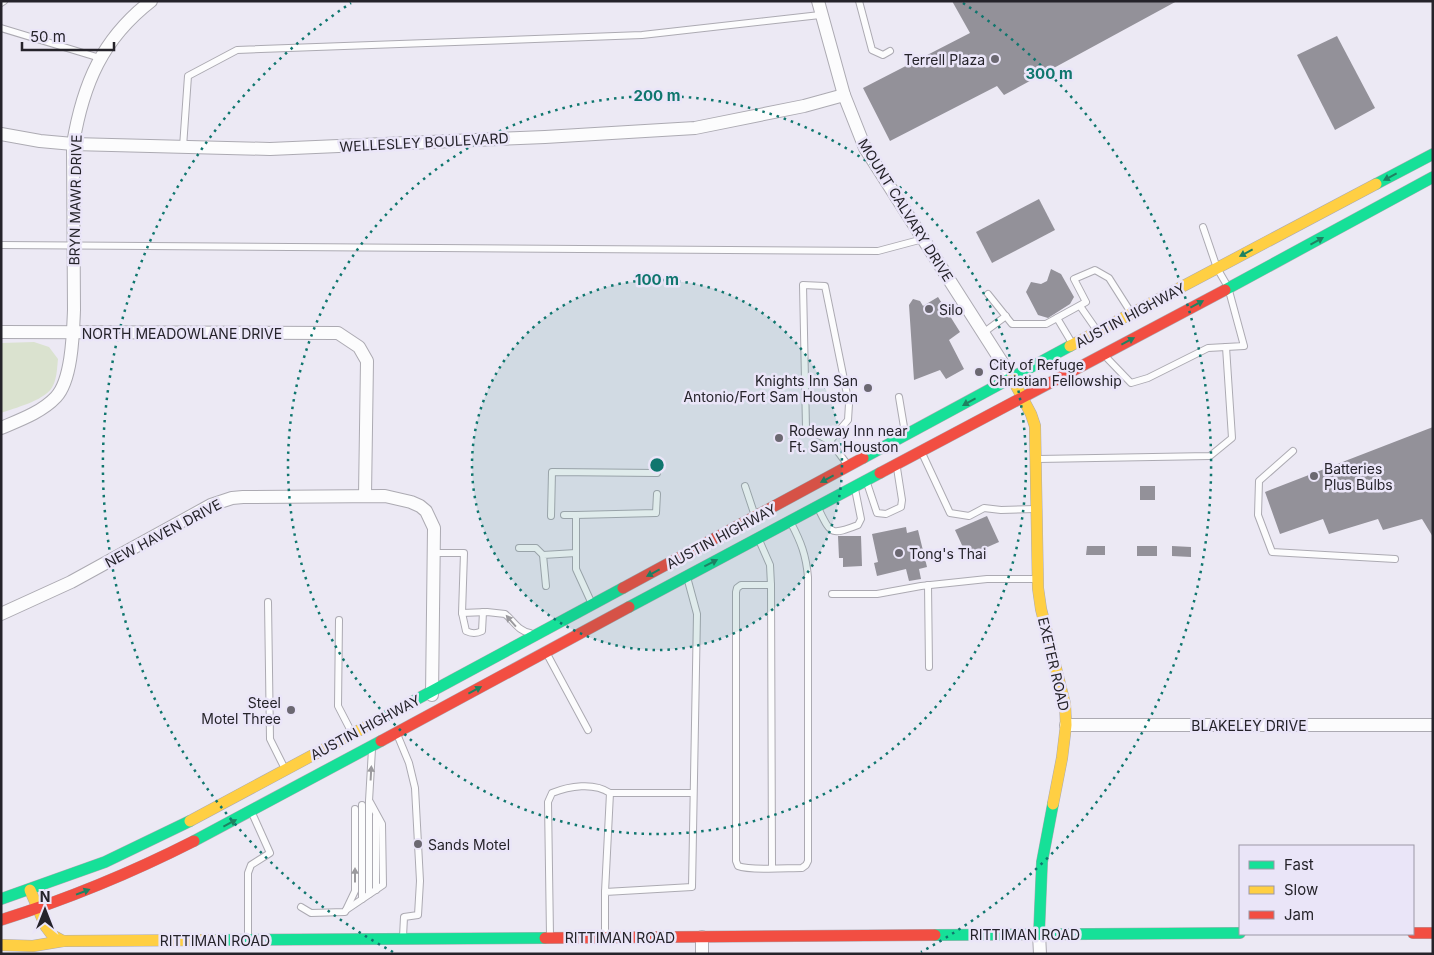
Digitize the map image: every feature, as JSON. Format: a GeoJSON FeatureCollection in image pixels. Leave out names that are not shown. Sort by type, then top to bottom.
{"type":"FeatureCollection","features":[{"type":"Feature","properties":{"kind":"main road","name":"AUSTIN HIGHWAY"},"geometry":{"type":"LineString","coordinates":[[1,899],[105,862],[193,820],[1132,313],[1433,154]]}},
{"type":"Feature","properties":{"kind":"main road","name":"AUSTIN HIGHWAY"},"geometry":{"type":"LineString","coordinates":[[1,920],[38,910],[109,882],[205,837],[432,713],[1304,248],[1433,177]]}},
{"type":"Feature","properties":{"kind":"main road","name":"EXETER ROAD"},"geometry":{"type":"LineString","coordinates":[[1012,378],[1032,414],[1035,426],[1038,579],[1041,609],[1065,704],[1066,725],[1062,758],[1042,862],[1039,934]]}},
{"type":"Feature","properties":{"kind":"main road"},"geometry":{"type":"LineString","coordinates":[[30,890],[46,927],[52,935],[63,941]]}},
{"type":"Feature","properties":{"kind":"main road"},"geometry":{"type":"LineString","coordinates":[[1414,933],[1433,933]]}},
{"type":"Feature","properties":{"kind":"main road","name":"RITTIMAN ROAD"},"geometry":{"type":"LineString","coordinates":[[1,945],[34,946],[63,941],[1239,934]]}},
{"type":"Feature","properties":{"kind":"main road"},"geometry":{"type":"LineString","coordinates":[[200,940],[201,954]]}},
{"type":"Feature","properties":{"kind":"street","name":"BRYN MAWR DRIVE"},"geometry":{"type":"LineString","coordinates":[[1,428],[41,409],[56,397],[66,383],[73,333],[73,144],[81,104],[100,58],[113,37],[151,1]]}},
{"type":"Feature","properties":{"kind":"street","name":"MOUNT CALVARY DRIVE"},"geometry":{"type":"LineString","coordinates":[[818,1],[820,15],[844,95],[865,148],[1012,378]]}},
{"type":"Feature","properties":{"kind":"street","name":"WELLESLEY BOULEVARD"},"geometry":{"type":"LineString","coordinates":[[1,134],[40,141],[73,144],[270,149],[695,128],[804,106],[844,95]]}},
{"type":"Feature","properties":{"kind":"street","name":"NORTH MEADOWLANE DRIVE"},"geometry":{"type":"LineString","coordinates":[[1,332],[338,333],[359,347],[367,361],[365,495]]}},
{"type":"Feature","properties":{"kind":"street","name":"NEW HAVEN DRIVE"},"geometry":{"type":"LineString","coordinates":[[1,614],[71,582],[211,504],[242,496],[365,495],[397,498],[420,506],[426,511],[434,528],[432,713]]}},
{"type":"Feature","properties":{"kind":"street","name":"BLAKELEY DRIVE"},"geometry":{"type":"LineString","coordinates":[[1066,725],[1433,725]]}},
{"type":"Feature","properties":{"kind":"street","name":"EXETER ROAD"},"geometry":{"type":"LineString","coordinates":[[1039,934],[1040,954]]}},
{"type":"Feature","properties":{"kind":"street"},"geometry":{"type":"LineString","coordinates":[[702,936],[702,954]]}},
{"type":"Feature","properties":{"kind":"lane"},"geometry":{"type":"LineString","coordinates":[[859,1],[872,50],[883,55],[890,51]]}},
{"type":"Feature","properties":{"kind":"lane"},"geometry":{"type":"LineString","coordinates":[[183,147],[188,76],[237,50],[642,36],[820,15]]}},
{"type":"Feature","properties":{"kind":"lane"},"geometry":{"type":"LineString","coordinates":[[1,28],[100,58]]}},
{"type":"Feature","properties":{"kind":"lane"},"geometry":{"type":"LineString","coordinates":[[1103,354],[1131,383],[1148,378],[1208,348],[1244,346],[1228,287],[1217,268],[1202,227]]}},
{"type":"Feature","properties":{"kind":"lane"},"geometry":{"type":"LineString","coordinates":[[1,245],[878,252],[924,239]]}},
{"type":"Feature","properties":{"kind":"lane"},"geometry":{"type":"LineString","coordinates":[[988,294],[1012,324],[1046,324],[1086,302],[1074,279],[1095,270],[1109,278],[1132,313]]}},
{"type":"Feature","properties":{"kind":"lane"},"geometry":{"type":"LineString","coordinates":[[830,442],[848,420],[849,404],[825,286],[803,285],[806,428],[830,442],[850,466]]}},
{"type":"Feature","properties":{"kind":"lane"},"geometry":{"type":"LineString","coordinates":[[1080,306],[1098,332]]}},
{"type":"Feature","properties":{"kind":"lane"},"geometry":{"type":"LineString","coordinates":[[984,333],[1006,316]]}},
{"type":"Feature","properties":{"kind":"lane"},"geometry":{"type":"LineString","coordinates":[[1057,318],[1073,345]]}},
{"type":"Feature","properties":{"kind":"lane"},"geometry":{"type":"LineString","coordinates":[[1036,460],[1210,456],[1232,438],[1226,348]]}},
{"type":"Feature","properties":{"kind":"lane"},"geometry":{"type":"LineString","coordinates":[[899,397],[906,436]]}},
{"type":"Feature","properties":{"kind":"lane"},"geometry":{"type":"LineString","coordinates":[[1293,451],[1259,481],[1258,515],[1272,552],[1395,559]]}},
{"type":"Feature","properties":{"kind":"lane"},"geometry":{"type":"LineString","coordinates":[[921,452],[950,513],[969,516],[984,508],[1001,510],[1037,509]]}},
{"type":"Feature","properties":{"kind":"lane"},"geometry":{"type":"LineString","coordinates":[[866,481],[877,513],[886,514],[901,507],[902,500],[896,465]]}},
{"type":"Feature","properties":{"kind":"lane"},"geometry":{"type":"LineString","coordinates":[[551,516],[552,472],[657,473]]}},
{"type":"Feature","properties":{"kind":"lane"},"geometry":{"type":"LineString","coordinates":[[745,486],[755,517]]}},
{"type":"Feature","properties":{"kind":"lane"},"geometry":{"type":"LineString","coordinates":[[818,507],[830,530],[834,532],[840,532],[858,525],[861,519],[855,487]]}},
{"type":"Feature","properties":{"kind":"lane"},"geometry":{"type":"LineString","coordinates":[[564,515],[656,513],[657,494]]}},
{"type":"Feature","properties":{"kind":"lane"},"geometry":{"type":"LineString","coordinates":[[576,515],[576,569],[593,605]]}},
{"type":"Feature","properties":{"kind":"lane"},"geometry":{"type":"LineString","coordinates":[[771,585],[741,585],[737,588],[736,592],[736,851],[738,866],[743,868],[802,868],[808,861],[808,577],[806,556],[802,543],[790,522]]}},
{"type":"Feature","properties":{"kind":"lane"},"geometry":{"type":"LineString","coordinates":[[759,539],[770,565],[771,585],[772,868]]}},
{"type":"Feature","properties":{"kind":"lane"},"geometry":{"type":"LineString","coordinates":[[519,548],[536,548],[543,555],[546,586]]}},
{"type":"Feature","properties":{"kind":"lane"},"geometry":{"type":"LineString","coordinates":[[434,553],[464,553],[462,613],[466,631],[472,634],[482,631],[483,612]]}},
{"type":"Feature","properties":{"kind":"lane"},"geometry":{"type":"LineString","coordinates":[[543,555],[576,553]]}},
{"type":"Feature","properties":{"kind":"lane"},"geometry":{"type":"LineString","coordinates":[[606,892],[692,887],[697,614],[687,576]]}},
{"type":"Feature","properties":{"kind":"lane"},"geometry":{"type":"LineString","coordinates":[[832,594],[876,594],[928,585],[987,579],[1038,579]]}},
{"type":"Feature","properties":{"kind":"lane"},"geometry":{"type":"LineString","coordinates":[[928,585],[929,667]]}},
{"type":"Feature","properties":{"kind":"lane"},"geometry":{"type":"LineString","coordinates":[[268,602],[270,739],[286,770]]}},
{"type":"Feature","properties":{"kind":"lane"},"geometry":{"type":"LineString","coordinates":[[462,613],[505,614],[524,632],[537,634]]}},
{"type":"Feature","properties":{"kind":"lane"},"geometry":{"type":"LineString","coordinates":[[339,620],[338,706],[352,734]]}},
{"type":"Feature","properties":{"kind":"lane"},"geometry":{"type":"LineString","coordinates":[[546,652],[588,730]]}},
{"type":"Feature","properties":{"kind":"lane"},"geometry":{"type":"LineString","coordinates":[[397,733],[409,763],[415,788],[418,834],[419,910],[418,915],[404,918],[403,939]]}},
{"type":"Feature","properties":{"kind":"lane"},"geometry":{"type":"LineString","coordinates":[[369,894],[369,801],[372,746]]}},
{"type":"Feature","properties":{"kind":"lane"},"geometry":{"type":"LineString","coordinates":[[550,938],[548,802],[552,793],[564,788],[592,787],[603,788],[610,793],[693,793]]}},
{"type":"Feature","properties":{"kind":"lane"},"geometry":{"type":"LineString","coordinates":[[606,937],[610,793]]}},
{"type":"Feature","properties":{"kind":"lane"},"geometry":{"type":"LineString","coordinates":[[302,907],[311,913],[345,912],[383,884],[382,824],[369,801]]}},
{"type":"Feature","properties":{"kind":"lane"},"geometry":{"type":"LineString","coordinates":[[362,805],[362,900]]}},
{"type":"Feature","properties":{"kind":"lane"},"geometry":{"type":"LineString","coordinates":[[345,912],[355,891],[355,809]]}},
{"type":"Feature","properties":{"kind":"lane"},"geometry":{"type":"LineString","coordinates":[[248,940],[248,873],[251,865],[270,853],[252,811]]}},
{"type":"Feature","properties":{"kind":"green space"},"geometry":{"type":"Polygon","coordinates":[[[34,342],[49,347],[58,359],[53,386],[47,393],[35,401],[1,413],[1,343],[34,342]]]}},
{"type":"Feature","properties":{"kind":"building","name":"Terrell Plaza"},"geometry":{"type":"Polygon","coordinates":[[[952,1],[1177,1],[1004,95],[997,86],[890,141],[863,88],[970,33],[952,1]]]}},
{"type":"Feature","properties":{"kind":"building"},"geometry":{"type":"Polygon","coordinates":[[[1337,36],[1375,108],[1335,130],[1297,55],[1337,36]]]}},
{"type":"Feature","properties":{"kind":"building"},"geometry":{"type":"Polygon","coordinates":[[[1039,199],[1055,230],[992,263],[976,232],[1039,199]]]}},
{"type":"Feature","properties":{"kind":"building"},"geometry":{"type":"Polygon","coordinates":[[[1051,269],[1061,274],[1074,297],[1070,304],[1048,318],[1038,315],[1026,292],[1031,282],[1041,284],[1047,281],[1051,269]]]}},
{"type":"Feature","properties":{"kind":"building"},"geometry":{"type":"Polygon","coordinates":[[[938,297],[960,332],[949,340],[964,369],[946,379],[940,370],[914,380],[909,305],[913,299],[920,301],[923,306],[938,297]]]}},
{"type":"Feature","properties":{"kind":"building"},"geometry":{"type":"Polygon","coordinates":[[[1433,427],[1433,537],[1422,519],[1383,530],[1378,519],[1329,534],[1323,519],[1280,534],[1265,492],[1433,427]]]}},
{"type":"Feature","properties":{"kind":"building"},"geometry":{"type":"Polygon","coordinates":[[[1140,486],[1155,486],[1155,500],[1140,500],[1140,486]]]}},
{"type":"Feature","properties":{"kind":"building"},"geometry":{"type":"Polygon","coordinates":[[[987,516],[999,542],[967,556],[955,530],[987,516]]]}},
{"type":"Feature","properties":{"kind":"building"},"geometry":{"type":"Polygon","coordinates":[[[906,527],[907,533],[918,530],[927,567],[919,569],[921,579],[909,581],[906,569],[877,576],[874,563],[878,562],[872,534],[906,527]]]}},
{"type":"Feature","properties":{"kind":"building"},"geometry":{"type":"Polygon","coordinates":[[[838,536],[861,536],[862,566],[843,567],[843,558],[839,558],[838,536]]]}},
{"type":"Feature","properties":{"kind":"building"},"geometry":{"type":"Polygon","coordinates":[[[1087,546],[1105,546],[1105,555],[1086,555],[1087,546]]]}},
{"type":"Feature","properties":{"kind":"building"},"geometry":{"type":"Polygon","coordinates":[[[1137,546],[1157,546],[1157,556],[1137,556],[1137,546]]]}},
{"type":"Feature","properties":{"kind":"building"},"geometry":{"type":"Polygon","coordinates":[[[1172,546],[1191,547],[1191,557],[1172,556],[1172,546]]]}},
{"type":"Feature","properties":{"kind":"traffic: fast"},"geometry":{"type":"LineString","coordinates":[[1376,184],[1433,154]]}},
{"type":"Feature","properties":{"kind":"traffic: fast"},"geometry":{"type":"LineString","coordinates":[[1225,290],[1433,177]]}},
{"type":"Feature","properties":{"kind":"traffic: fast"},"geometry":{"type":"LineString","coordinates":[[863,458],[1070,346]]}},
{"type":"Feature","properties":{"kind":"traffic: fast"},"geometry":{"type":"LineString","coordinates":[[629,607],[880,473]]}},
{"type":"Feature","properties":{"kind":"traffic: fast"},"geometry":{"type":"LineString","coordinates":[[382,718],[623,588]]}},
{"type":"Feature","properties":{"kind":"traffic: fast"},"geometry":{"type":"LineString","coordinates":[[194,841],[381,741]]}},
{"type":"Feature","properties":{"kind":"traffic: fast"},"geometry":{"type":"LineString","coordinates":[[1039,934],[1042,862],[1053,804]]}},
{"type":"Feature","properties":{"kind":"traffic: fast"},"geometry":{"type":"LineString","coordinates":[[1,899],[105,862],[190,821]]}},
{"type":"Feature","properties":{"kind":"traffic: fast"},"geometry":{"type":"LineString","coordinates":[[935,935],[1239,933]]}},
{"type":"Feature","properties":{"kind":"traffic: fast"},"geometry":{"type":"LineString","coordinates":[[214,940],[545,938]]}},
{"type":"Feature","properties":{"kind":"traffic: slow"},"geometry":{"type":"LineString","coordinates":[[1070,346],[1376,184]]}},
{"type":"Feature","properties":{"kind":"traffic: slow"},"geometry":{"type":"LineString","coordinates":[[1012,378],[1031,414],[1035,426],[1038,588],[1041,609],[1065,704],[1066,725],[1053,804]]}},
{"type":"Feature","properties":{"kind":"traffic: slow"},"geometry":{"type":"LineString","coordinates":[[190,821],[382,718]]}},
{"type":"Feature","properties":{"kind":"traffic: slow"},"geometry":{"type":"LineString","coordinates":[[30,890],[46,927],[52,935],[63,941],[214,940]]}},
{"type":"Feature","properties":{"kind":"traffic: slow"},"geometry":{"type":"LineString","coordinates":[[1,945],[33,946],[63,941]]}},
{"type":"Feature","properties":{"kind":"traffic: jam"},"geometry":{"type":"LineString","coordinates":[[880,473],[1225,290]]}},
{"type":"Feature","properties":{"kind":"traffic: jam"},"geometry":{"type":"LineString","coordinates":[[623,588],[863,458]]}},
{"type":"Feature","properties":{"kind":"traffic: jam"},"geometry":{"type":"LineString","coordinates":[[381,741],[629,607]]}},
{"type":"Feature","properties":{"kind":"traffic: jam"},"geometry":{"type":"LineString","coordinates":[[1,920],[99,885],[194,841]]}},
{"type":"Feature","properties":{"kind":"traffic: jam"},"geometry":{"type":"LineString","coordinates":[[1414,933],[1433,933]]}},
{"type":"Feature","properties":{"kind":"traffic: jam"},"geometry":{"type":"LineString","coordinates":[[545,938],[935,935]]}},
{"type":"Feature","properties":{"kind":"place","name":"Terrell Plaza"},"geometry":{"type":"Point","coordinates":[995,59]}},
{"type":"Feature","properties":{"kind":"place","name":"Silo"},"geometry":{"type":"Point","coordinates":[929,309]}},
{"type":"Feature","properties":{"kind":"place","name":"City of Refuge Christian Fellowship"},"geometry":{"type":"Point","coordinates":[979,372]}},
{"type":"Feature","properties":{"kind":"place","name":"Knights Inn San Antonio/Fort Sam Houston"},"geometry":{"type":"Point","coordinates":[868,388]}},
{"type":"Feature","properties":{"kind":"place","name":"Rodeway Inn near Ft. Sam Houston"},"geometry":{"type":"Point","coordinates":[779,438]}},
{"type":"Feature","properties":{"kind":"place","name":"Batteries Plus Bulbs"},"geometry":{"type":"Point","coordinates":[1314,476]}},
{"type":"Feature","properties":{"kind":"place","name":"Tong's Thai"},"geometry":{"type":"Point","coordinates":[899,553]}},
{"type":"Feature","properties":{"kind":"place","name":"Steel Motel Three"},"geometry":{"type":"Point","coordinates":[291,710]}},
{"type":"Feature","properties":{"kind":"place","name":"Sands Motel"},"geometry":{"type":"Point","coordinates":[418,844]}}]}
